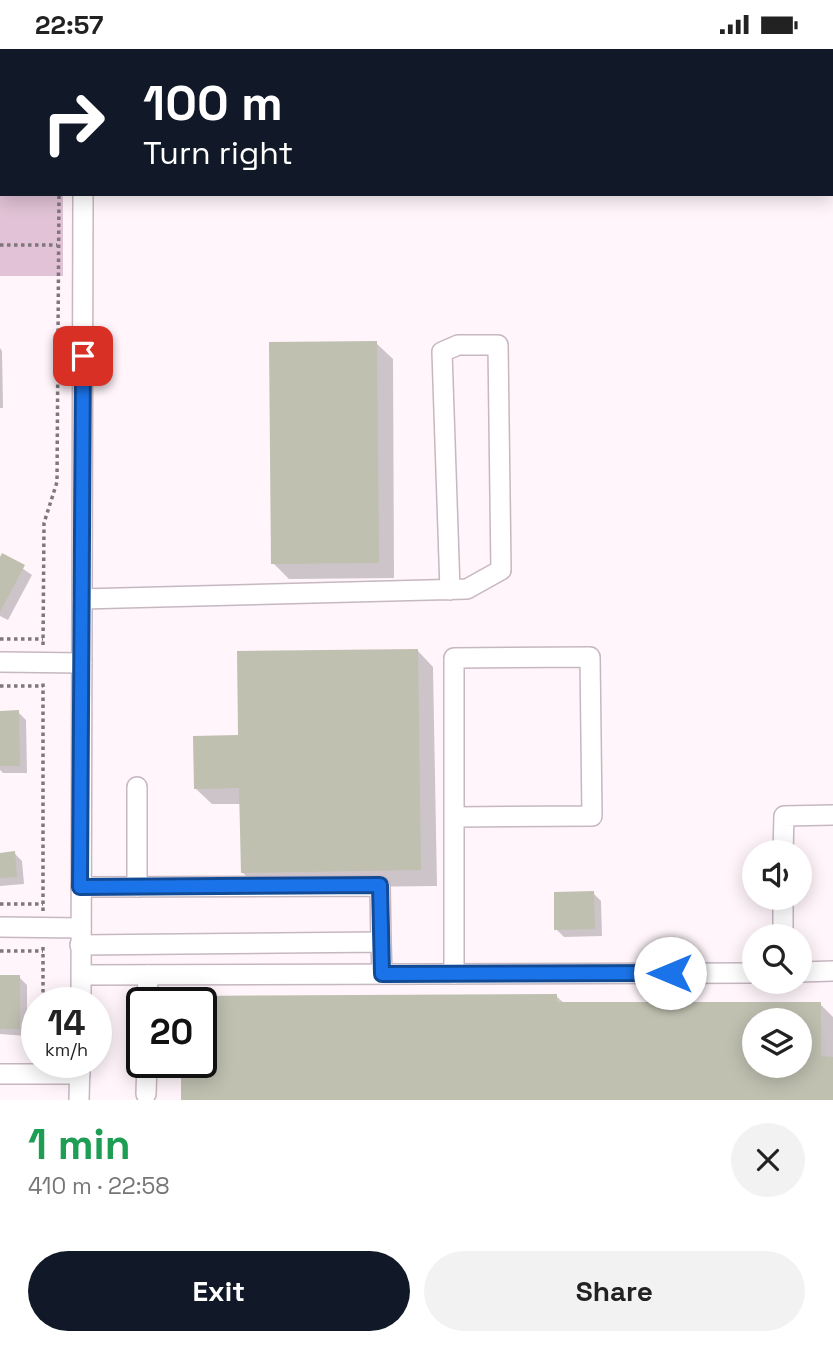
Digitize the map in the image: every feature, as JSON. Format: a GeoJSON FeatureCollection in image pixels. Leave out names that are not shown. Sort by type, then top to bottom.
{"type":"FeatureCollection","features":[{"type":"Feature","properties":{"kind":"street"},"geometry":{"type":"LineString","coordinates":[[82,987],[83,196]]}},
{"type":"Feature","properties":{"kind":"street"},"geometry":{"type":"LineString","coordinates":[[82,599],[450,590],[467,589],[501,570],[498,345],[458,345],[442,352],[450,590]]}},
{"type":"Feature","properties":{"kind":"street"},"geometry":{"type":"LineString","coordinates":[[454,974],[454,658],[590,657],[592,816],[455,817]]}},
{"type":"Feature","properties":{"kind":"street"},"geometry":{"type":"LineString","coordinates":[[0,662],[82,663]]}},
{"type":"Feature","properties":{"kind":"street"},"geometry":{"type":"LineString","coordinates":[[137,787],[137,887]]}},
{"type":"Feature","properties":{"kind":"street"},"geometry":{"type":"LineString","coordinates":[[783,840],[784,816],[833,815]]}},
{"type":"Feature","properties":{"kind":"street"},"geometry":{"type":"LineString","coordinates":[[80,887],[380,885],[382,974]]}},
{"type":"Feature","properties":{"kind":"street"},"geometry":{"type":"LineString","coordinates":[[0,927],[43,928],[80,936],[381,942]]}},
{"type":"Feature","properties":{"kind":"street"},"geometry":{"type":"LineString","coordinates":[[812,972],[833,971]]}},
{"type":"Feature","properties":{"kind":"street"},"geometry":{"type":"LineString","coordinates":[[82,975],[742,973]]}},
{"type":"Feature","properties":{"kind":"street"},"geometry":{"type":"LineString","coordinates":[[148,975],[148,987]]}},
{"type":"Feature","properties":{"kind":"street"},"geometry":{"type":"LineString","coordinates":[[0,1074],[21,1072]]}},
{"type":"Feature","properties":{"kind":"street"},"geometry":{"type":"LineString","coordinates":[[79,1100],[80,1078]]}},
{"type":"Feature","properties":{"kind":"street"},"geometry":{"type":"LineString","coordinates":[[146,1078],[146,1094]]}},
{"type":"Feature","properties":{"kind":"path"},"geometry":{"type":"LineString","coordinates":[[43,987],[44,523],[57,482],[58,196]]}},
{"type":"Feature","properties":{"kind":"path"},"geometry":{"type":"LineString","coordinates":[[0,245],[58,245]]}},
{"type":"Feature","properties":{"kind":"path"},"geometry":{"type":"LineString","coordinates":[[0,639],[43,639]]}},
{"type":"Feature","properties":{"kind":"path"},"geometry":{"type":"LineString","coordinates":[[0,686],[43,686]]}},
{"type":"Feature","properties":{"kind":"path"},"geometry":{"type":"LineString","coordinates":[[0,904],[43,904]]}},
{"type":"Feature","properties":{"kind":"path"},"geometry":{"type":"LineString","coordinates":[[0,951],[43,951]]}},
{"type":"Feature","properties":{"kind":"shaded area"},"geometry":{"type":"Polygon","coordinates":[[[0,196],[63,196],[63,276],[0,276],[0,196]]]}},
{"type":"Feature","properties":{"kind":"building"},"geometry":{"type":"Polygon","coordinates":[[[377,341],[379,563],[271,564],[269,342],[377,341]]]}},
{"type":"Feature","properties":{"kind":"building"},"geometry":{"type":"Polygon","coordinates":[[[2,553],[25,565],[0,612],[0,557],[2,553]]]}},
{"type":"Feature","properties":{"kind":"building"},"geometry":{"type":"Polygon","coordinates":[[[418,649],[421,870],[241,873],[239,788],[194,789],[193,736],[238,735],[237,651],[418,649]]]}},
{"type":"Feature","properties":{"kind":"building"},"geometry":{"type":"Polygon","coordinates":[[[19,710],[20,766],[0,766],[0,711],[19,710]]]}},
{"type":"Feature","properties":{"kind":"building"},"geometry":{"type":"Polygon","coordinates":[[[15,851],[17,877],[0,878],[0,853],[15,851]]]}},
{"type":"Feature","properties":{"kind":"building"},"geometry":{"type":"Polygon","coordinates":[[[594,891],[595,929],[554,930],[554,892],[594,891]]]}},
{"type":"Feature","properties":{"kind":"building"},"geometry":{"type":"Polygon","coordinates":[[[0,975],[20,975],[20,1029],[0,1029],[0,975]]]}},
{"type":"Feature","properties":{"kind":"building"},"geometry":{"type":"Polygon","coordinates":[[[557,994],[557,1002],[821,1002],[821,1056],[833,1057],[833,1100],[181,1100],[181,1078],[217,1078],[217,996],[557,994]]]}},
{"type":"Feature","properties":{"kind":"route"},"geometry":{"type":"LineString","coordinates":[[83,356],[80,887],[380,885],[382,974],[670,973]]}}]}
